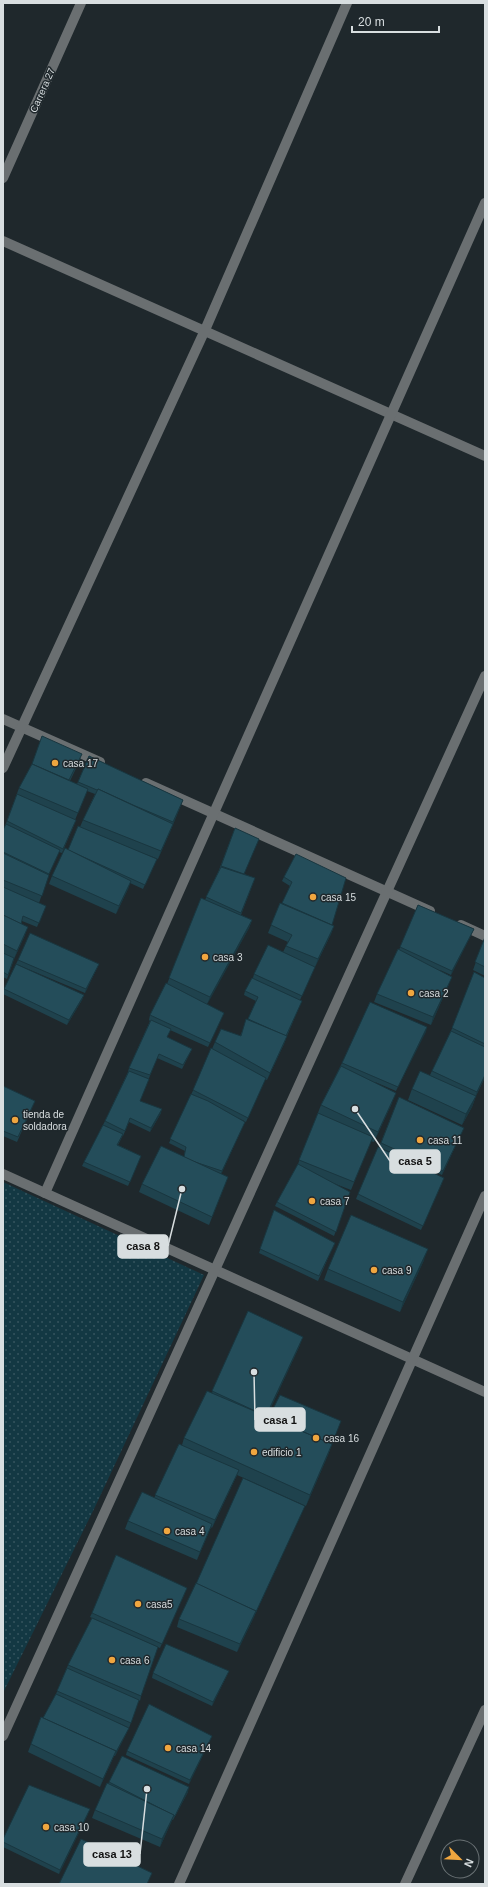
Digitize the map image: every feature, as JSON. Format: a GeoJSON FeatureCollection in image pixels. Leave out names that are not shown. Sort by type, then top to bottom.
{"type":"FeatureCollection","features":[{"type":"Feature","properties":{"kind":"street","name":"Carrera 27"},"geometry":{"type":"LineString","coordinates":[[3,178],[81,3]]}},
{"type":"Feature","properties":{"kind":"street"},"geometry":{"type":"LineString","coordinates":[[3,768],[205,330],[347,3]]}},
{"type":"Feature","properties":{"kind":"street"},"geometry":{"type":"LineString","coordinates":[[45,1193],[485,203]]}},
{"type":"Feature","properties":{"kind":"street"},"geometry":{"type":"LineString","coordinates":[[3,241],[485,456]]}},
{"type":"Feature","properties":{"kind":"street"},"geometry":{"type":"LineString","coordinates":[[3,1736],[485,676]]}},
{"type":"Feature","properties":{"kind":"street"},"geometry":{"type":"LineString","coordinates":[[3,719],[107,765]]}},
{"type":"Feature","properties":{"kind":"street"},"geometry":{"type":"LineString","coordinates":[[135,778],[485,936]]}},
{"type":"Feature","properties":{"kind":"street"},"geometry":{"type":"LineString","coordinates":[[3,1174],[485,1392]]}},
{"type":"Feature","properties":{"kind":"street"},"geometry":{"type":"LineString","coordinates":[[179,1884],[485,1196]]}},
{"type":"Feature","properties":{"kind":"street"},"geometry":{"type":"LineString","coordinates":[[405,1884],[485,1710]]}},
{"type":"Feature","properties":{"kind":"shaded area"},"geometry":{"type":"Polygon","coordinates":[[[3,1182],[204,1275],[94,1509],[3,1693],[3,1182]]]}},
{"type":"Feature","properties":{"kind":"building","name":"casa 17"},"geometry":{"type":"Polygon","coordinates":[[[42,736],[82,754],[69,780],[32,764],[42,736]]]}},
{"type":"Feature","properties":{"kind":"building"},"geometry":{"type":"Polygon","coordinates":[[[89,756],[183,800],[173,822],[98,789],[97,790],[78,782],[89,756]]]}},
{"type":"Feature","properties":{"kind":"building"},"geometry":{"type":"Polygon","coordinates":[[[32,764],[88,789],[78,813],[19,788],[32,764]]]}},
{"type":"Feature","properties":{"kind":"building"},"geometry":{"type":"Polygon","coordinates":[[[98,789],[173,824],[161,851],[83,820],[98,789]]]}},
{"type":"Feature","properties":{"kind":"building"},"geometry":{"type":"Polygon","coordinates":[[[17,794],[76,820],[63,849],[7,821],[17,794]]]}},
{"type":"Feature","properties":{"kind":"building"},"geometry":{"type":"Polygon","coordinates":[[[6,824],[60,850],[49,874],[3,852],[3,830],[6,824]]]}},
{"type":"Feature","properties":{"kind":"building"},"geometry":{"type":"Polygon","coordinates":[[[78,826],[157,859],[145,885],[68,850],[78,826]]]}},
{"type":"Feature","properties":{"kind":"building"},"geometry":{"type":"Polygon","coordinates":[[[235,828],[259,839],[244,874],[221,866],[235,828]]]}},
{"type":"Feature","properties":{"kind":"building"},"geometry":{"type":"Polygon","coordinates":[[[65,848],[131,881],[119,906],[52,876],[65,848]]]}},
{"type":"Feature","properties":{"kind":"building"},"geometry":{"type":"Polygon","coordinates":[[[3,853],[49,875],[42,896],[3,880],[3,853]]]}},
{"type":"Feature","properties":{"kind":"building","name":"casa 15"},"geometry":{"type":"Polygon","coordinates":[[[296,854],[346,878],[332,925],[282,903],[292,882],[284,877],[296,854]]]}},
{"type":"Feature","properties":{"kind":"building"},"geometry":{"type":"Polygon","coordinates":[[[221,867],[255,878],[241,913],[206,897],[221,867]]]}},
{"type":"Feature","properties":{"kind":"building"},"geometry":{"type":"Polygon","coordinates":[[[3,887],[46,906],[39,923],[23,916],[21,924],[3,915],[3,887]]]}},
{"type":"Feature","properties":{"kind":"building","name":"casa 3"},"geometry":{"type":"Polygon","coordinates":[[[201,898],[252,920],[210,997],[169,978],[201,898]]]}},
{"type":"Feature","properties":{"kind":"building"},"geometry":{"type":"Polygon","coordinates":[[[280,903],[334,926],[318,959],[286,946],[292,935],[271,925],[280,903]]]}},
{"type":"Feature","properties":{"kind":"building"},"geometry":{"type":"Polygon","coordinates":[[[418,905],[474,929],[452,971],[400,947],[418,905]]]}},
{"type":"Feature","properties":{"kind":"building"},"geometry":{"type":"Polygon","coordinates":[[[3,915],[28,927],[17,951],[3,944],[3,915]]]}},
{"type":"Feature","properties":{"kind":"building"},"geometry":{"type":"Polygon","coordinates":[[[30,933],[99,964],[86,989],[18,960],[30,933]]]}},
{"type":"Feature","properties":{"kind":"building"},"geometry":{"type":"Polygon","coordinates":[[[485,937],[485,967],[475,962],[485,937]]]}},
{"type":"Feature","properties":{"kind":"building"},"geometry":{"type":"Polygon","coordinates":[[[268,945],[315,967],[302,996],[254,974],[268,945]]]}},
{"type":"Feature","properties":{"kind":"building","name":"casa 2"},"geometry":{"type":"Polygon","coordinates":[[[398,949],[452,977],[433,1017],[377,994],[398,949]]]}},
{"type":"Feature","properties":{"kind":"building"},"geometry":{"type":"Polygon","coordinates":[[[3,953],[14,958],[8,975],[3,972],[3,953]]]}},
{"type":"Feature","properties":{"kind":"building"},"geometry":{"type":"Polygon","coordinates":[[[16,964],[84,995],[69,1020],[4,989],[16,964]]]}},
{"type":"Feature","properties":{"kind":"building"},"geometry":{"type":"Polygon","coordinates":[[[474,972],[485,978],[485,1044],[452,1028],[474,972]]]}},
{"type":"Feature","properties":{"kind":"building"},"geometry":{"type":"Polygon","coordinates":[[[252,978],[302,1001],[286,1036],[248,1019],[258,997],[245,991],[252,978]]]}},
{"type":"Feature","properties":{"kind":"building"},"geometry":{"type":"Polygon","coordinates":[[[166,983],[224,1013],[210,1043],[150,1015],[166,983]]]}},
{"type":"Feature","properties":{"kind":"building"},"geometry":{"type":"Polygon","coordinates":[[[370,1002],[427,1027],[398,1087],[342,1063],[370,1002]]]}},
{"type":"Feature","properties":{"kind":"building"},"geometry":{"type":"Polygon","coordinates":[[[246,1019],[287,1036],[270,1073],[215,1042],[221,1029],[241,1036],[246,1019]]]}},
{"type":"Feature","properties":{"kind":"building"},"geometry":{"type":"Polygon","coordinates":[[[151,1020],[171,1029],[167,1037],[192,1049],[183,1065],[159,1054],[150,1075],[129,1068],[151,1020]]]}},
{"type":"Feature","properties":{"kind":"building"},"geometry":{"type":"Polygon","coordinates":[[[451,1031],[485,1047],[485,1075],[477,1092],[432,1071],[451,1031]]]}},
{"type":"Feature","properties":{"kind":"building"},"geometry":{"type":"Polygon","coordinates":[[[211,1048],[266,1078],[248,1118],[193,1090],[211,1048]]]}},
{"type":"Feature","properties":{"kind":"building"},"geometry":{"type":"Polygon","coordinates":[[[341,1066],[396,1093],[378,1132],[321,1105],[341,1066]]]}},
{"type":"Feature","properties":{"kind":"building"},"geometry":{"type":"Polygon","coordinates":[[[129,1071],[149,1079],[140,1101],[162,1109],[151,1128],[130,1118],[125,1131],[105,1121],[129,1071]]]}},
{"type":"Feature","properties":{"kind":"building"},"geometry":{"type":"Polygon","coordinates":[[[420,1071],[476,1096],[466,1114],[412,1089],[420,1071]]]}},
{"type":"Feature","properties":{"kind":"building","name":"tienda de soldadora"},"geometry":{"type":"Polygon","coordinates":[[[3,1086],[35,1101],[18,1137],[3,1131],[3,1086]]]}},
{"type":"Feature","properties":{"kind":"building"},"geometry":{"type":"Polygon","coordinates":[[[191,1094],[208,1101],[245,1122],[222,1171],[184,1157],[186,1147],[170,1139],[191,1094]]]}},
{"type":"Feature","properties":{"kind":"building","name":"casa 11"},"geometry":{"type":"Polygon","coordinates":[[[399,1097],[464,1128],[443,1171],[381,1143],[399,1097]]]}},
{"type":"Feature","properties":{"kind":"building"},"geometry":{"type":"Polygon","coordinates":[[[318,1113],[373,1137],[354,1182],[299,1160],[318,1113]]]}},
{"type":"Feature","properties":{"kind":"building"},"geometry":{"type":"Polygon","coordinates":[[[103,1125],[123,1134],[117,1145],[141,1156],[130,1182],[84,1162],[103,1125]]]}},
{"type":"Feature","properties":{"kind":"building"},"geometry":{"type":"Polygon","coordinates":[[[161,1146],[228,1177],[212,1217],[142,1184],[161,1146]]]}},
{"type":"Feature","properties":{"kind":"building"},"geometry":{"type":"Polygon","coordinates":[[[378,1147],[444,1178],[423,1226],[358,1194],[378,1147]]]}},
{"type":"Feature","properties":{"kind":"building","name":"casa 7"},"geometry":{"type":"Polygon","coordinates":[[[298,1164],[350,1192],[336,1232],[277,1202],[298,1164]]]}},
{"type":"Feature","properties":{"kind":"building"},"geometry":{"type":"Polygon","coordinates":[[[274,1210],[335,1243],[319,1276],[260,1249],[274,1210]]]}},
{"type":"Feature","properties":{"kind":"building","name":"casa 9"},"geometry":{"type":"Polygon","coordinates":[[[351,1215],[428,1249],[403,1302],[328,1269],[351,1215]]]}},
{"type":"Feature","properties":{"kind":"building"},"geometry":{"type":"Polygon","coordinates":[[[248,1311],[303,1337],[266,1416],[212,1391],[248,1311]]]}},
{"type":"Feature","properties":{"kind":"building","name":"edificio 1"},"geometry":{"type":"Polygon","coordinates":[[[207,1391],[332,1444],[310,1495],[184,1438],[207,1391]]]}},
{"type":"Feature","properties":{"kind":"building","name":"casa 16"},"geometry":{"type":"Polygon","coordinates":[[[280,1395],[341,1421],[332,1444],[269,1417],[280,1395]]]}},
{"type":"Feature","properties":{"kind":"building"},"geometry":{"type":"Polygon","coordinates":[[[179,1444],[239,1470],[215,1520],[155,1495],[179,1444]]]}},
{"type":"Feature","properties":{"kind":"building"},"geometry":{"type":"Polygon","coordinates":[[[243,1478],[305,1506],[255,1614],[256,1611],[196,1584],[243,1478]]]}},
{"type":"Feature","properties":{"kind":"building","name":"casa 4"},"geometry":{"type":"Polygon","coordinates":[[[142,1492],[212,1524],[200,1552],[128,1521],[142,1492]]]}},
{"type":"Feature","properties":{"kind":"building","name":"casa5"},"geometry":{"type":"Polygon","coordinates":[[[116,1555],[187,1588],[162,1644],[92,1613],[116,1555]]]}},
{"type":"Feature","properties":{"kind":"building"},"geometry":{"type":"Polygon","coordinates":[[[196,1583],[256,1611],[240,1644],[179,1619],[196,1583]]]}},
{"type":"Feature","properties":{"kind":"building","name":"casa 6"},"geometry":{"type":"Polygon","coordinates":[[[92,1618],[158,1647],[141,1696],[68,1665],[92,1618]]]}},
{"type":"Feature","properties":{"kind":"building"},"geometry":{"type":"Polygon","coordinates":[[[166,1644],[229,1671],[213,1702],[153,1673],[166,1644]]]}},
{"type":"Feature","properties":{"kind":"building"},"geometry":{"type":"Polygon","coordinates":[[[67,1668],[139,1700],[131,1723],[57,1691],[67,1668]]]}},
{"type":"Feature","properties":{"kind":"building"},"geometry":{"type":"Polygon","coordinates":[[[56,1694],[129,1728],[116,1752],[43,1718],[56,1694]]]}},
{"type":"Feature","properties":{"kind":"building","name":"casa 14"},"geometry":{"type":"Polygon","coordinates":[[[149,1704],[212,1736],[190,1780],[127,1751],[149,1704]]]}},
{"type":"Feature","properties":{"kind":"building"},"geometry":{"type":"Polygon","coordinates":[[[41,1717],[116,1751],[103,1779],[31,1744],[41,1717]]]}},
{"type":"Feature","properties":{"kind":"building"},"geometry":{"type":"Polygon","coordinates":[[[122,1756],[189,1787],[175,1816],[109,1782],[122,1756]]]}},
{"type":"Feature","properties":{"kind":"building"},"geometry":{"type":"Polygon","coordinates":[[[107,1783],[174,1815],[162,1839],[95,1810],[107,1783]]]}},
{"type":"Feature","properties":{"kind":"building","name":"casa 10"},"geometry":{"type":"Polygon","coordinates":[[[29,1785],[90,1809],[60,1870],[3,1842],[3,1839],[29,1785]]]}},
{"type":"Feature","properties":{"kind":"building"},"geometry":{"type":"Polygon","coordinates":[[[81,1839],[152,1873],[147,1884],[59,1884],[81,1839]]]}},
{"type":"Feature","properties":{"kind":"place","name":"casa 17"},"geometry":{"type":"Point","coordinates":[55,763]}},
{"type":"Feature","properties":{"kind":"place","name":"casa 15"},"geometry":{"type":"Point","coordinates":[313,897]}},
{"type":"Feature","properties":{"kind":"place","name":"casa 3"},"geometry":{"type":"Point","coordinates":[205,957]}},
{"type":"Feature","properties":{"kind":"place","name":"casa 2"},"geometry":{"type":"Point","coordinates":[411,993]}},
{"type":"Feature","properties":{"kind":"place","name":"casa 5"},"geometry":{"type":"Point","coordinates":[355,1109]}},
{"type":"Feature","properties":{"kind":"place","name":"tienda de soldadora"},"geometry":{"type":"Point","coordinates":[15,1120]}},
{"type":"Feature","properties":{"kind":"place","name":"casa 11"},"geometry":{"type":"Point","coordinates":[420,1140]}},
{"type":"Feature","properties":{"kind":"place","name":"casa 8"},"geometry":{"type":"Point","coordinates":[182,1189]}},
{"type":"Feature","properties":{"kind":"place","name":"casa 7"},"geometry":{"type":"Point","coordinates":[312,1201]}},
{"type":"Feature","properties":{"kind":"place","name":"casa 9"},"geometry":{"type":"Point","coordinates":[374,1270]}},
{"type":"Feature","properties":{"kind":"place","name":"casa 1"},"geometry":{"type":"Point","coordinates":[254,1372]}},
{"type":"Feature","properties":{"kind":"place","name":"casa 16"},"geometry":{"type":"Point","coordinates":[316,1438]}},
{"type":"Feature","properties":{"kind":"place","name":"edificio 1"},"geometry":{"type":"Point","coordinates":[254,1452]}},
{"type":"Feature","properties":{"kind":"place","name":"casa 4"},"geometry":{"type":"Point","coordinates":[167,1531]}},
{"type":"Feature","properties":{"kind":"place","name":"casa5"},"geometry":{"type":"Point","coordinates":[138,1604]}},
{"type":"Feature","properties":{"kind":"place","name":"casa 6"},"geometry":{"type":"Point","coordinates":[112,1660]}},
{"type":"Feature","properties":{"kind":"place","name":"casa 14"},"geometry":{"type":"Point","coordinates":[168,1748]}},
{"type":"Feature","properties":{"kind":"place","name":"casa 13"},"geometry":{"type":"Point","coordinates":[147,1789]}},
{"type":"Feature","properties":{"kind":"place","name":"casa 10"},"geometry":{"type":"Point","coordinates":[46,1827]}}]}
